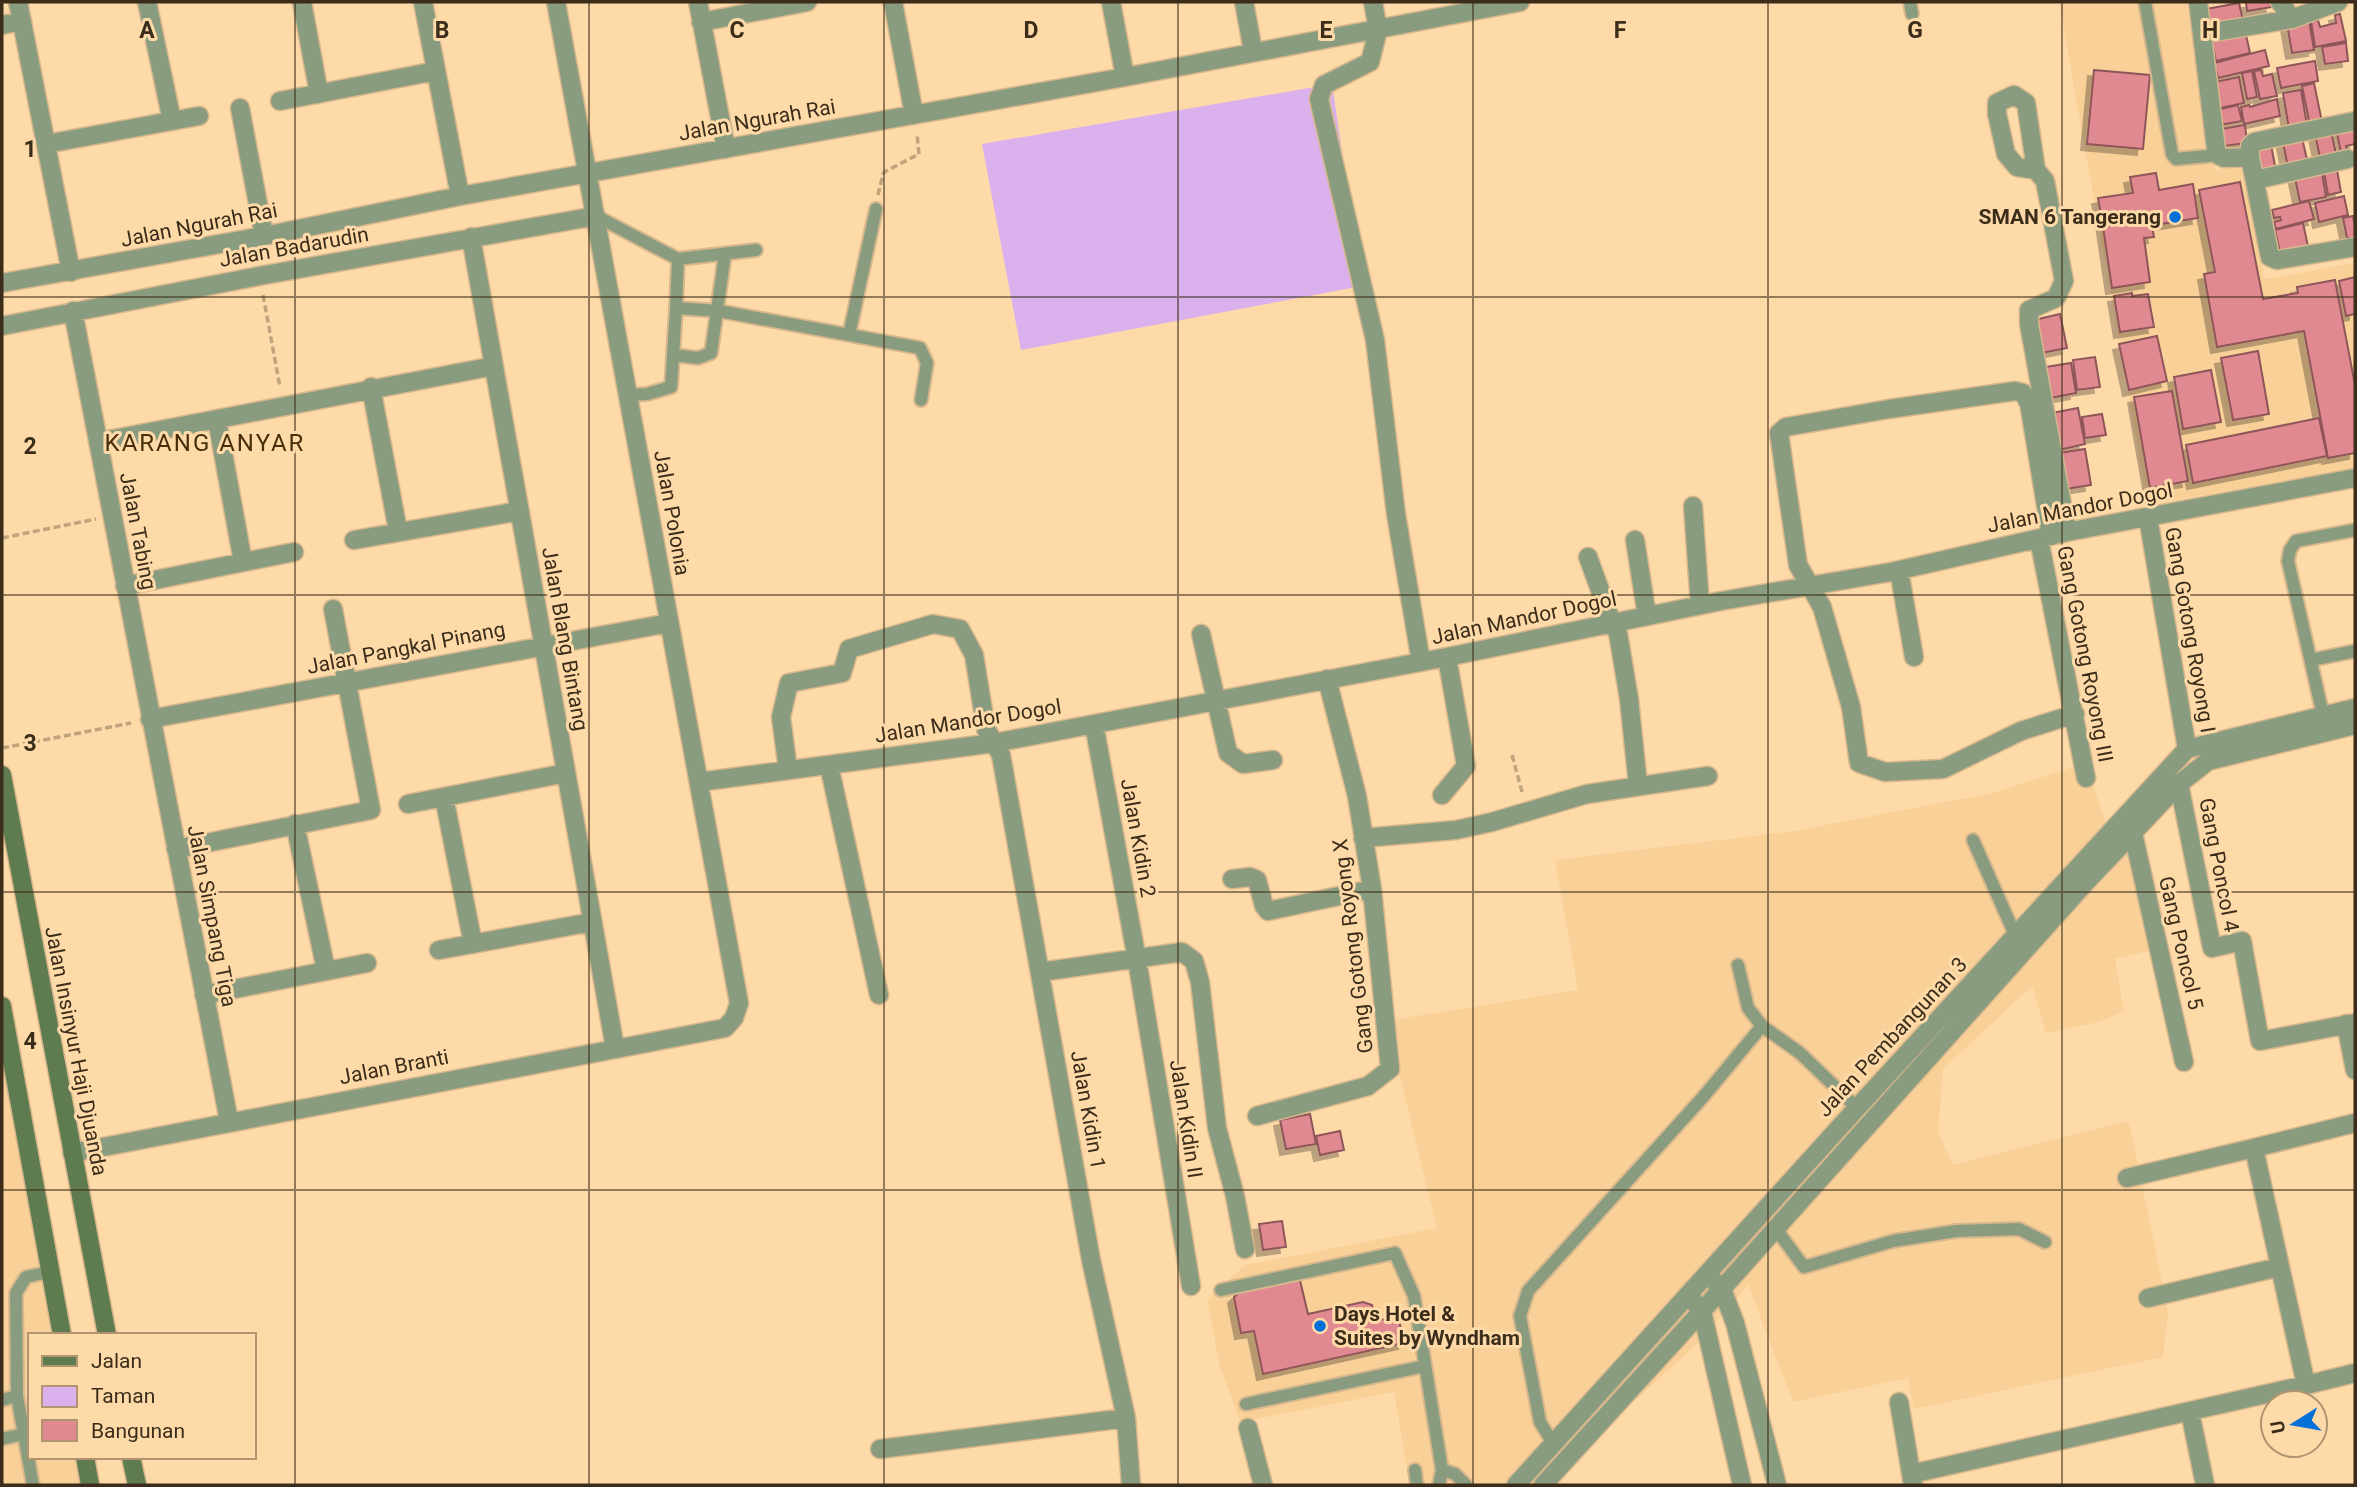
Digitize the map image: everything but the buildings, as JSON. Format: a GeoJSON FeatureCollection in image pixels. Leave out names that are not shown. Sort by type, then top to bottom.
{"type":"FeatureCollection","features":[{"type":"Feature","properties":{"kind":"main road","name":"Jalan Insinyur Haji Djuanda"},"geometry":{"type":"LineString","coordinates":[[2,775],[11,881],[72,1153],[107,1333]]}},
{"type":"Feature","properties":{"kind":"main road"},"geometry":{"type":"LineString","coordinates":[[2,1006],[62,1333]]}},
{"type":"Feature","properties":{"kind":"main road"},"geometry":{"type":"LineString","coordinates":[[85,1459],[90,1485]]}},
{"type":"Feature","properties":{"kind":"main road"},"geometry":{"type":"LineString","coordinates":[[131,1459],[137,1485]]}},
{"type":"Feature","properties":{"kind":"street"},"geometry":{"type":"LineString","coordinates":[[18,2],[71,272]]}},
{"type":"Feature","properties":{"kind":"street"},"geometry":{"type":"LineString","coordinates":[[147,2],[172,121]]}},
{"type":"Feature","properties":{"kind":"street"},"geometry":{"type":"LineString","coordinates":[[302,2],[319,94]]}},
{"type":"Feature","properties":{"kind":"street"},"geometry":{"type":"LineString","coordinates":[[423,2],[460,196]]}},
{"type":"Feature","properties":{"kind":"street","name":"Jalan Polonia"},"geometry":{"type":"LineString","coordinates":[[556,2],[739,1003],[734,1018],[725,1028]]}},
{"type":"Feature","properties":{"kind":"street"},"geometry":{"type":"LineString","coordinates":[[698,2],[726,149]]}},
{"type":"Feature","properties":{"kind":"street"},"geometry":{"type":"LineString","coordinates":[[701,22],[807,2]]}},
{"type":"Feature","properties":{"kind":"street"},"geometry":{"type":"LineString","coordinates":[[893,2],[914,115]]}},
{"type":"Feature","properties":{"kind":"street"},"geometry":{"type":"LineString","coordinates":[[1111,2],[1125,77]]}},
{"type":"Feature","properties":{"kind":"street"},"geometry":{"type":"LineString","coordinates":[[1244,2],[1253,51]]}},
{"type":"Feature","properties":{"kind":"street","name":"Jalan Ngurah Rai"},"geometry":{"type":"LineString","coordinates":[[2,284],[264,236],[460,196],[1125,77],[1520,2]]}},
{"type":"Feature","properties":{"kind":"street"},"geometry":{"type":"LineString","coordinates":[[2198,2],[2218,155],[2224,158],[2250,157]]}},
{"type":"Feature","properties":{"kind":"street"},"geometry":{"type":"LineString","coordinates":[[2280,2],[2292,19]]}},
{"type":"Feature","properties":{"kind":"street"},"geometry":{"type":"LineString","coordinates":[[2202,34],[2292,19],[2338,2]]}},
{"type":"Feature","properties":{"kind":"street"},"geometry":{"type":"LineString","coordinates":[[1374,7],[1378,30],[1370,62],[1324,85],[1319,99],[1374,340],[1396,514],[1421,662]]}},
{"type":"Feature","properties":{"kind":"street"},"geometry":{"type":"LineString","coordinates":[[2,25],[22,21]]}},
{"type":"Feature","properties":{"kind":"street"},"geometry":{"type":"LineString","coordinates":[[280,102],[436,71]]}},
{"type":"Feature","properties":{"kind":"street"},"geometry":{"type":"LineString","coordinates":[[240,108],[264,236]]}},
{"type":"Feature","properties":{"kind":"street"},"geometry":{"type":"LineString","coordinates":[[46,144],[200,116]]}},
{"type":"Feature","properties":{"kind":"street"},"geometry":{"type":"LineString","coordinates":[[2355,121],[2254,142],[2250,146],[2270,257],[2277,260],[2355,247]]}},
{"type":"Feature","properties":{"kind":"street"},"geometry":{"type":"LineString","coordinates":[[2255,180],[2348,159]]}},
{"type":"Feature","properties":{"kind":"street"},"geometry":{"type":"LineString","coordinates":[[2036,170],[2045,181],[2064,281],[2056,298],[2029,310],[2052,536]]}},
{"type":"Feature","properties":{"kind":"street","name":"Jalan Badarudin"},"geometry":{"type":"LineString","coordinates":[[2,326],[259,276],[596,216]]}},
{"type":"Feature","properties":{"kind":"street","name":"Jalan Blang Bintang"},"geometry":{"type":"LineString","coordinates":[[471,237],[615,1048]]}},
{"type":"Feature","properties":{"kind":"street","name":"Jalan Tabing"},"geometry":{"type":"LineString","coordinates":[[73,311],[150,719]]}},
{"type":"Feature","properties":{"kind":"street"},"geometry":{"type":"LineString","coordinates":[[98,442],[371,387],[494,366]]}},
{"type":"Feature","properties":{"kind":"street"},"geometry":{"type":"LineString","coordinates":[[371,387],[398,531]]}},
{"type":"Feature","properties":{"kind":"street"},"geometry":{"type":"LineString","coordinates":[[2052,536],[2029,403],[2024,393],[2015,391],[1889,409],[1780,431],[1798,565],[1822,607],[1850,707],[1859,763],[1885,772],[1943,769],[2021,730],[2075,714]]}},
{"type":"Feature","properties":{"kind":"street"},"geometry":{"type":"LineString","coordinates":[[216,420],[243,562]]}},
{"type":"Feature","properties":{"kind":"street","name":"Jalan Mandor Dogol"},"geometry":{"type":"LineString","coordinates":[[699,782],[994,743],[1447,657],[1700,605],[1899,570],[2052,536],[2355,478]]}},
{"type":"Feature","properties":{"kind":"street"},"geometry":{"type":"LineString","coordinates":[[1693,506],[1700,605]]}},
{"type":"Feature","properties":{"kind":"street"},"geometry":{"type":"LineString","coordinates":[[354,540],[520,511]]}},
{"type":"Feature","properties":{"kind":"street","name":"Gang Gotong Royong I"},"geometry":{"type":"LineString","coordinates":[[2148,517],[2187,749]]}},
{"type":"Feature","properties":{"kind":"street","name":"Gang Gotong Royong III"},"geometry":{"type":"LineString","coordinates":[[2052,536],[2078,743],[2086,778]]}},
{"type":"Feature","properties":{"kind":"street"},"geometry":{"type":"LineString","coordinates":[[1635,540],[1647,616]]}},
{"type":"Feature","properties":{"kind":"street"},"geometry":{"type":"LineString","coordinates":[[125,586],[294,552]]}},
{"type":"Feature","properties":{"kind":"street"},"geometry":{"type":"LineString","coordinates":[[1587,557],[1618,633],[1638,785]]}},
{"type":"Feature","properties":{"kind":"street"},"geometry":{"type":"LineString","coordinates":[[1899,570],[1914,657]]}},
{"type":"Feature","properties":{"kind":"street"},"geometry":{"type":"LineString","coordinates":[[176,849],[371,810],[333,609]]}},
{"type":"Feature","properties":{"kind":"street","name":"Jalan Pangkal Pinang"},"geometry":{"type":"LineString","coordinates":[[150,719],[669,623]]}},
{"type":"Feature","properties":{"kind":"street","name":"Jalan Kidin 1"},"geometry":{"type":"LineString","coordinates":[[788,770],[781,717],[789,683],[842,673],[849,649],[933,624],[960,629],[974,655],[986,729],[1002,755],[1091,1260],[1126,1418],[1131,1485]]}},
{"type":"Feature","properties":{"kind":"street"},"geometry":{"type":"LineString","coordinates":[[1201,634],[1228,753],[1243,764],[1273,760]]}},
{"type":"Feature","properties":{"kind":"street"},"geometry":{"type":"LineString","coordinates":[[1442,795],[1466,766],[1447,657]]}},
{"type":"Feature","properties":{"kind":"street","name":"Gang Gotong Royong X"},"geometry":{"type":"LineString","coordinates":[[1257,1116],[1368,1086],[1390,1069],[1372,888],[1357,796],[1327,679]]}},
{"type":"Feature","properties":{"kind":"street"},"geometry":{"type":"LineString","coordinates":[[2187,749],[2355,708]]}},
{"type":"Feature","properties":{"kind":"street","name":"Jalan Simpang Tiga"},"geometry":{"type":"LineString","coordinates":[[150,719],[229,1121]]}},
{"type":"Feature","properties":{"kind":"street","name":"Jalan Kidin 2"},"geometry":{"type":"LineString","coordinates":[[1094,724],[1137,960]]}},
{"type":"Feature","properties":{"kind":"street","name":"Jalan Pembangunan 3"},"geometry":{"type":"LineString","coordinates":[[1517,1485],[1857,1108],[2016,937],[2133,834],[2179,784],[2208,761],[2355,725]]}},
{"type":"Feature","properties":{"kind":"street","name":"Jalan Pembangunan 3"},"geometry":{"type":"LineString","coordinates":[[1543,1485],[1776,1229],[2080,878],[2187,749]]}},
{"type":"Feature","properties":{"kind":"street"},"geometry":{"type":"LineString","coordinates":[[829,765],[878,995]]}},
{"type":"Feature","properties":{"kind":"street"},"geometry":{"type":"LineString","coordinates":[[408,804],[566,773]]}},
{"type":"Feature","properties":{"kind":"street"},"geometry":{"type":"LineString","coordinates":[[1363,838],[1456,830],[1587,794],[1709,776]]}},
{"type":"Feature","properties":{"kind":"street","name":"Gang Poncol 4"},"geometry":{"type":"LineString","coordinates":[[2179,784],[2212,948],[2242,941],[2260,1041],[2351,1023]]}},
{"type":"Feature","properties":{"kind":"street"},"geometry":{"type":"LineString","coordinates":[[444,797],[473,944]]}},
{"type":"Feature","properties":{"kind":"street"},"geometry":{"type":"LineString","coordinates":[[295,824],[326,970]]}},
{"type":"Feature","properties":{"kind":"street","name":"Gang Poncol 5"},"geometry":{"type":"LineString","coordinates":[[2133,834],[2184,1062]]}},
{"type":"Feature","properties":{"kind":"street"},"geometry":{"type":"LineString","coordinates":[[1232,879],[1250,877],[1257,880],[1268,911],[1372,888]]}},
{"type":"Feature","properties":{"kind":"street"},"geometry":{"type":"LineString","coordinates":[[439,950],[593,922]]}},
{"type":"Feature","properties":{"kind":"street"},"geometry":{"type":"LineString","coordinates":[[1040,972],[1182,953],[1194,961],[1200,982],[1217,1128],[1235,1196],[1245,1249]]}},
{"type":"Feature","properties":{"kind":"street","name":"Jalan Kidin II"},"geometry":{"type":"LineString","coordinates":[[1137,960],[1191,1286]]}},
{"type":"Feature","properties":{"kind":"street"},"geometry":{"type":"LineString","coordinates":[[204,995],[368,962]]}},
{"type":"Feature","properties":{"kind":"street"},"geometry":{"type":"LineString","coordinates":[[2351,1023],[2355,1070]]}},
{"type":"Feature","properties":{"kind":"street","name":"Jalan Branti"},"geometry":{"type":"LineString","coordinates":[[72,1153],[725,1028]]}},
{"type":"Feature","properties":{"kind":"street"},"geometry":{"type":"LineString","coordinates":[[2127,1178],[2355,1123]]}},
{"type":"Feature","properties":{"kind":"street"},"geometry":{"type":"LineString","coordinates":[[2254,1148],[2306,1385]]}},
{"type":"Feature","properties":{"kind":"street"},"geometry":{"type":"LineString","coordinates":[[1814,1156],[1828,1169]]}},
{"type":"Feature","properties":{"kind":"street"},"geometry":{"type":"LineString","coordinates":[[2148,1298],[2279,1266]]}},
{"type":"Feature","properties":{"kind":"street"},"geometry":{"type":"LineString","coordinates":[[1708,1275],[1722,1289],[1735,1323],[1777,1485]]}},
{"type":"Feature","properties":{"kind":"street"},"geometry":{"type":"LineString","coordinates":[[1688,1295],[1702,1311],[1742,1485]]}},
{"type":"Feature","properties":{"kind":"street"},"geometry":{"type":"LineString","coordinates":[[1706,1333],[1735,1323]]}},
{"type":"Feature","properties":{"kind":"street"},"geometry":{"type":"LineString","coordinates":[[1899,1402],[1912,1479],[2355,1373]]}},
{"type":"Feature","properties":{"kind":"street"},"geometry":{"type":"LineString","coordinates":[[2190,1412],[2205,1485]]}},
{"type":"Feature","properties":{"kind":"street"},"geometry":{"type":"LineString","coordinates":[[880,1449],[1126,1418]]}},
{"type":"Feature","properties":{"kind":"street"},"geometry":{"type":"LineString","coordinates":[[1248,1428],[1263,1485]]}},
{"type":"Feature","properties":{"kind":"lane"},"geometry":{"type":"LineString","coordinates":[[2145,2],[2172,154],[2176,159],[2218,155]]}},
{"type":"Feature","properties":{"kind":"lane"},"geometry":{"type":"LineString","coordinates":[[849,335],[876,209]]}},
{"type":"Feature","properties":{"kind":"lane"},"geometry":{"type":"LineString","coordinates":[[596,216],[678,260],[756,250]]}},
{"type":"Feature","properties":{"kind":"lane"},"geometry":{"type":"LineString","coordinates":[[673,355],[698,358],[711,353],[725,254]]}},
{"type":"Feature","properties":{"kind":"lane"},"geometry":{"type":"LineString","coordinates":[[628,395],[647,394],[671,387],[678,260]]}},
{"type":"Feature","properties":{"kind":"lane"},"geometry":{"type":"LineString","coordinates":[[676,308],[719,310],[920,348],[927,363],[920,400]]}},
{"type":"Feature","properties":{"kind":"lane"},"geometry":{"type":"LineString","coordinates":[[2323,715],[2288,561],[2290,550],[2297,541],[2355,530]]}},
{"type":"Feature","properties":{"kind":"lane"},"geometry":{"type":"LineString","coordinates":[[2311,660],[2355,651]]}},
{"type":"Feature","properties":{"kind":"lane"},"geometry":{"type":"LineString","coordinates":[[1973,840],[2016,937]]}},
{"type":"Feature","properties":{"kind":"lane"},"geometry":{"type":"LineString","coordinates":[[1738,965],[1748,1008],[1762,1026],[1800,1053],[1857,1108]]}},
{"type":"Feature","properties":{"kind":"lane"},"geometry":{"type":"LineString","coordinates":[[1554,1445],[1540,1422],[1520,1316],[1528,1291],[1704,1096],[1762,1026]]}},
{"type":"Feature","properties":{"kind":"lane"},"geometry":{"type":"LineString","coordinates":[[1776,1229],[1804,1268],[1893,1241],[1956,1231],[2019,1229],[2045,1242]]}},
{"type":"Feature","properties":{"kind":"lane"},"geometry":{"type":"LineString","coordinates":[[1221,1290],[1395,1254],[1414,1296],[1442,1470],[1439,1485]]}},
{"type":"Feature","properties":{"kind":"lane"},"geometry":{"type":"LineString","coordinates":[[28,1457],[17,1396],[16,1293],[26,1277],[50,1272]]}},
{"type":"Feature","properties":{"kind":"lane"},"geometry":{"type":"LineString","coordinates":[[1246,1404],[1425,1366]]}},
{"type":"Feature","properties":{"kind":"lane"},"geometry":{"type":"LineString","coordinates":[[2,1400],[17,1396]]}},
{"type":"Feature","properties":{"kind":"lane"},"geometry":{"type":"LineString","coordinates":[[2,1439],[24,1434]]}},
{"type":"Feature","properties":{"kind":"lane"},"geometry":{"type":"LineString","coordinates":[[28,1459],[33,1485]]}},
{"type":"Feature","properties":{"kind":"lane"},"geometry":{"type":"LineString","coordinates":[[1415,1469],[1418,1485]]}},
{"type":"Feature","properties":{"kind":"lane"},"geometry":{"type":"LineString","coordinates":[[1442,1470],[1455,1474],[1466,1485]]}},
{"type":"Feature","properties":{"kind":"path"},"geometry":{"type":"LineString","coordinates":[[876,209],[883,174],[917,156],[920,151],[916,134]]}},
{"type":"Feature","properties":{"kind":"path"},"geometry":{"type":"LineString","coordinates":[[259,276],[284,406]]}},
{"type":"Feature","properties":{"kind":"path"},"geometry":{"type":"LineString","coordinates":[[2,538],[112,516]]}},
{"type":"Feature","properties":{"kind":"path"},"geometry":{"type":"LineString","coordinates":[[2,748],[150,719]]}},
{"type":"Feature","properties":{"kind":"path"},"geometry":{"type":"LineString","coordinates":[[1512,755],[1528,811]]}},
{"type":"Feature","properties":{"kind":"shaded area","name":"SMAN 6 Tangerang"},"geometry":{"type":"Polygon","coordinates":[[[2059,2],[2186,2],[2215,170],[2244,166],[2264,279],[2355,263],[2355,468],[2148,505],[2059,2]]]}},
{"type":"Feature","properties":{"kind":"shaded area"},"geometry":{"type":"Polygon","coordinates":[[[2086,763],[2106,824],[2141,855],[2159,948],[2115,959],[2124,1011],[2099,1022],[2046,1033],[2032,986],[1943,1069],[1938,1132],[1953,1165],[2129,1121],[2168,1312],[2163,1357],[1914,1409],[1908,1378],[1793,1402],[1748,1285],[1697,1344],[1575,1455],[1551,1485],[1410,1485],[1394,1392],[1240,1422],[1219,1363],[1207,1300],[1245,1265],[1437,1228],[1393,1048],[1391,1020],[1578,990],[1555,860],[1794,831],[1992,793],[2086,763]]]}},
{"type":"Feature","properties":{"kind":"shaded area"},"geometry":{"type":"Polygon","coordinates":[[[2,1007],[61,1333],[28,1333],[28,1459],[84,1459],[89,1485],[2,1485],[2,1007]]]}},
{"type":"Feature","properties":{"kind":"green space"},"geometry":{"type":"Polygon","coordinates":[[[1332,84],[1362,286],[1021,350],[982,144],[1332,84]]]}},
{"type":"Feature","properties":{"kind":"place","name":"SMAN 6 Tangerang"},"geometry":{"type":"Point","coordinates":[2175,217]}},
{"type":"Feature","properties":{"kind":"place","name":"Days Hotel & Suites by Wyndham"},"geometry":{"type":"Point","coordinates":[1320,1326]}},
{"type":"Feature","properties":{"kind":"district","name":"KARANG ANYAR"},"geometry":{"type":"Point","coordinates":[205,443]}}]}
